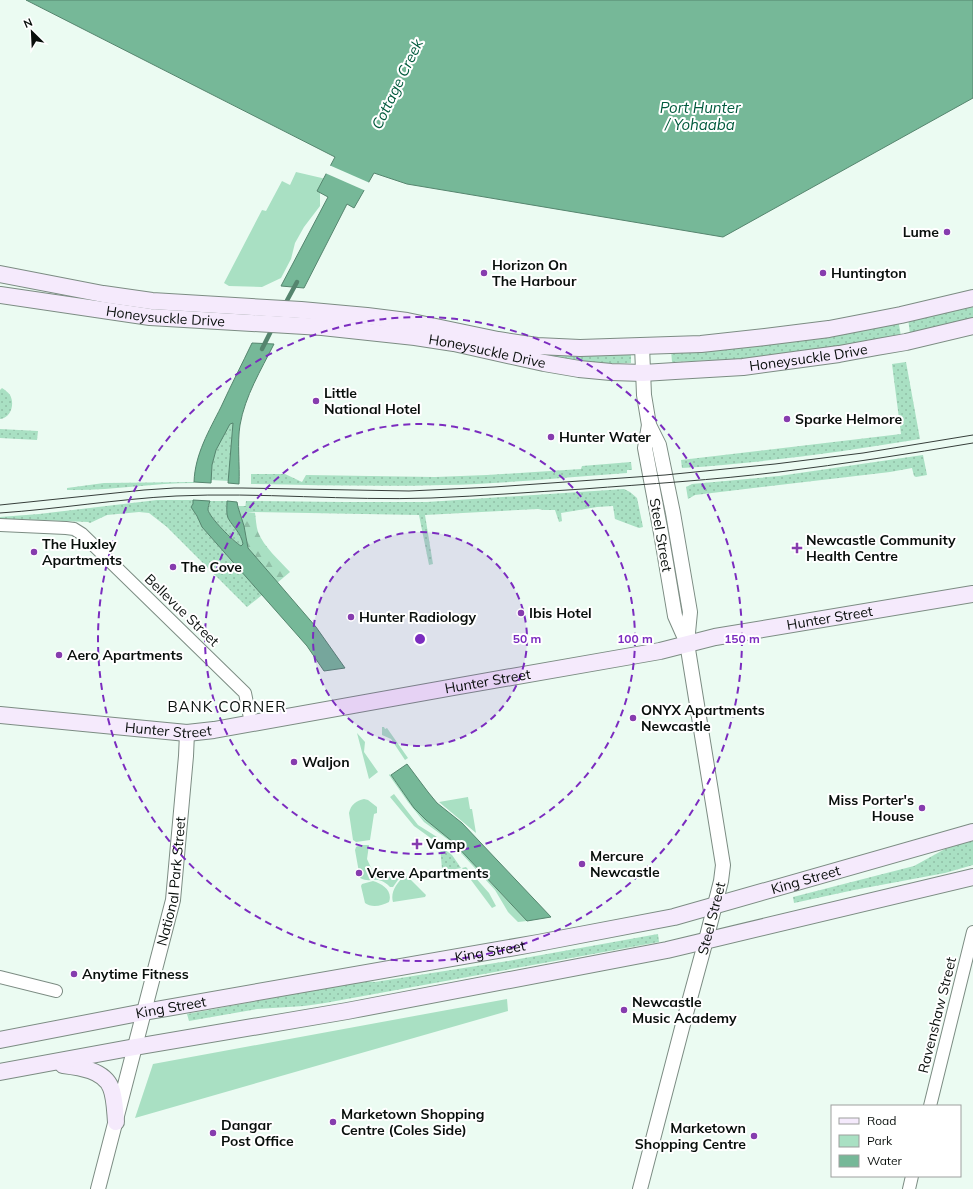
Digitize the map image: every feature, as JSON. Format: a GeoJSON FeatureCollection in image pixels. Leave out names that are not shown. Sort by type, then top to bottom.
{"type":"FeatureCollection","features":[{"type":"Feature","properties":{"kind":"main road","name":"Honeysuckle Drive"},"geometry":{"type":"LineString","coordinates":[[0,274],[103,294],[152,301],[301,310],[367,316],[537,346],[580,348],[701,344],[829,329],[901,315],[973,298]]}},
{"type":"Feature","properties":{"kind":"main road","name":"Honeysuckle Drive"},"geometry":{"type":"LineString","coordinates":[[0,295],[150,317],[256,323],[416,337],[454,343],[579,370],[611,372],[643,373],[743,367],[832,355],[906,342],[973,326]]}},
{"type":"Feature","properties":{"kind":"main road","name":"Hunter Street"},"geometry":{"type":"LineString","coordinates":[[0,715],[187,733],[251,724],[660,651],[715,637],[973,594]]}},
{"type":"Feature","properties":{"kind":"main road","name":"King Street"},"geometry":{"type":"LineString","coordinates":[[0,1040],[144,1012],[538,943],[674,917],[973,832]]}},
{"type":"Feature","properties":{"kind":"main road"},"geometry":{"type":"LineString","coordinates":[[0,1072],[370,1006],[667,950],[912,892],[973,876]]}},
{"type":"Feature","properties":{"kind":"main road"},"geometry":{"type":"LineString","coordinates":[[50,1064],[78,1067],[91,1071],[107,1080],[113,1094],[116,1122]]}},
{"type":"Feature","properties":{"kind":"street","name":"Steel Street"},"geometry":{"type":"LineString","coordinates":[[640,1189],[706,940],[723,865],[687,643],[675,616],[645,448],[649,426],[644,394],[642,346]]}},
{"type":"Feature","properties":{"kind":"street","name":"Bellevue Street"},"geometry":{"type":"LineString","coordinates":[[0,525],[56,527],[74,529],[82,534],[245,693],[251,724]]}},
{"type":"Feature","properties":{"kind":"street","name":"National Park Street"},"geometry":{"type":"LineString","coordinates":[[98,1189],[173,900],[187,733]]}},
{"type":"Feature","properties":{"kind":"street","name":"Ravenshaw Street"},"geometry":{"type":"LineString","coordinates":[[930,1105],[970,959],[973,932]]}},
{"type":"Feature","properties":{"kind":"street"},"geometry":{"type":"LineString","coordinates":[[0,977],[56,991]]}},
{"type":"Feature","properties":{"kind":"street"},"geometry":{"type":"LineString","coordinates":[[909,1189],[912,1177]]}},
{"type":"Feature","properties":{"kind":"green space"},"geometry":{"type":"Polygon","coordinates":[[[296,172],[326,179],[320,194],[320,206],[304,227],[295,243],[291,259],[281,278],[262,287],[229,286],[224,283],[262,210],[266,211],[282,181],[290,185],[296,172]]]}},
{"type":"Feature","properties":{"kind":"green space"},"geometry":{"type":"Polygon","coordinates":[[[973,302],[973,319],[910,334],[908,318],[973,302]]]}},
{"type":"Feature","properties":{"kind":"green space"},"geometry":{"type":"Polygon","coordinates":[[[898,319],[901,336],[835,348],[740,359],[672,362],[671,350],[898,319]]]}},
{"type":"Feature","properties":{"kind":"green space"},"geometry":{"type":"Polygon","coordinates":[[[379,321],[631,351],[631,363],[580,363],[379,321]]]}},
{"type":"Feature","properties":{"kind":"green space"},"geometry":{"type":"Polygon","coordinates":[[[906,362],[920,439],[801,456],[682,468],[681,460],[901,434],[892,364],[906,362]]]}},
{"type":"Feature","properties":{"kind":"green space"},"geometry":{"type":"Polygon","coordinates":[[[2,388],[10,395],[12,406],[7,416],[0,419],[0,390],[2,388]]]}},
{"type":"Feature","properties":{"kind":"green space"},"geometry":{"type":"Polygon","coordinates":[[[233,423],[229,481],[211,480],[212,465],[216,449],[230,424],[233,423]]]}},
{"type":"Feature","properties":{"kind":"green space"},"geometry":{"type":"Polygon","coordinates":[[[0,429],[38,431],[37,440],[0,438],[0,429]]]}},
{"type":"Feature","properties":{"kind":"green space"},"geometry":{"type":"Polygon","coordinates":[[[923,455],[927,475],[916,477],[914,476],[912,468],[890,472],[695,495],[688,499],[686,487],[692,484],[779,476],[923,455]]]}},
{"type":"Feature","properties":{"kind":"green space"},"geometry":{"type":"Polygon","coordinates":[[[631,462],[632,470],[627,470],[627,473],[489,483],[395,486],[251,484],[251,474],[285,474],[302,482],[306,475],[435,477],[487,475],[581,469],[582,466],[631,462]]]}},
{"type":"Feature","properties":{"kind":"green space"},"geometry":{"type":"Polygon","coordinates":[[[194,482],[67,490],[67,488],[104,483],[194,482]]]}},
{"type":"Feature","properties":{"kind":"green space"},"geometry":{"type":"Polygon","coordinates":[[[624,489],[637,498],[643,527],[639,528],[615,519],[613,506],[561,513],[562,521],[559,522],[555,510],[538,509],[425,515],[433,564],[429,565],[419,515],[247,512],[245,509],[246,501],[427,502],[624,489]]]}},
{"type":"Feature","properties":{"kind":"green space"},"geometry":{"type":"Polygon","coordinates":[[[157,500],[193,500],[191,507],[202,527],[262,595],[247,607],[167,527],[149,513],[139,512],[107,515],[90,523],[14,519],[0,520],[0,517],[39,514],[157,500]]]}},
{"type":"Feature","properties":{"kind":"green space"},"geometry":{"type":"Polygon","coordinates":[[[210,501],[227,501],[227,516],[241,537],[243,544],[241,546],[222,529],[210,514],[208,507],[210,501]]]}},
{"type":"Feature","properties":{"kind":"green space"},"geometry":{"type":"Polygon","coordinates":[[[238,506],[246,506],[247,512],[255,513],[257,530],[261,538],[272,553],[290,572],[277,583],[248,548],[238,506]]]}},
{"type":"Feature","properties":{"kind":"green space"},"geometry":{"type":"Polygon","coordinates":[[[382,727],[385,729],[387,728],[408,758],[405,760],[391,739],[382,735],[382,727]]]}},
{"type":"Feature","properties":{"kind":"green space"},"geometry":{"type":"Polygon","coordinates":[[[357,733],[365,742],[364,752],[378,772],[369,779],[357,733]]]}},
{"type":"Feature","properties":{"kind":"green space"},"geometry":{"type":"Polygon","coordinates":[[[390,774],[414,808],[453,842],[527,921],[518,922],[508,912],[495,890],[450,841],[424,822],[408,802],[389,775],[390,774]]]}},
{"type":"Feature","properties":{"kind":"green space"},"geometry":{"type":"Polygon","coordinates":[[[394,794],[418,825],[437,837],[439,844],[414,826],[390,797],[394,794]]]}},
{"type":"Feature","properties":{"kind":"green space"},"geometry":{"type":"Polygon","coordinates":[[[468,797],[470,809],[472,809],[476,833],[439,802],[468,797]]]}},
{"type":"Feature","properties":{"kind":"green space"},"geometry":{"type":"Polygon","coordinates":[[[364,799],[368,800],[377,807],[377,813],[374,814],[370,840],[356,842],[353,840],[349,813],[354,803],[364,799]]]}},
{"type":"Feature","properties":{"kind":"green space"},"geometry":{"type":"Polygon","coordinates":[[[973,840],[973,865],[945,873],[794,903],[793,897],[914,866],[945,849],[973,840]]]}},
{"type":"Feature","properties":{"kind":"green space"},"geometry":{"type":"Polygon","coordinates":[[[360,845],[369,845],[367,859],[373,872],[380,876],[393,877],[405,870],[393,887],[390,887],[378,880],[364,880],[360,878],[355,850],[356,847],[360,845]]]}},
{"type":"Feature","properties":{"kind":"green space"},"geometry":{"type":"Polygon","coordinates":[[[440,846],[452,855],[461,868],[445,871],[442,869],[440,846]]]}},
{"type":"Feature","properties":{"kind":"green space"},"geometry":{"type":"Polygon","coordinates":[[[466,867],[489,893],[496,906],[492,908],[462,868],[466,867]]]}},
{"type":"Feature","properties":{"kind":"green space"},"geometry":{"type":"Polygon","coordinates":[[[404,876],[408,877],[426,895],[425,897],[393,902],[393,891],[404,876]]]}},
{"type":"Feature","properties":{"kind":"green space"},"geometry":{"type":"Polygon","coordinates":[[[373,881],[386,888],[390,894],[389,902],[377,906],[370,906],[365,903],[361,886],[362,884],[373,881]]]}},
{"type":"Feature","properties":{"kind":"green space"},"geometry":{"type":"Polygon","coordinates":[[[658,934],[659,942],[325,1003],[257,1009],[189,1021],[187,1014],[365,981],[375,982],[508,961],[658,934]]]}},
{"type":"Feature","properties":{"kind":"green space"},"geometry":{"type":"Polygon","coordinates":[[[507,999],[508,1011],[135,1118],[153,1064],[507,999]]]}},
{"type":"Feature","properties":{"kind":"water","name":"Port Hunter / Yohaaba"},"geometry":{"type":"Polygon","coordinates":[[[26,0],[973,0],[973,98],[723,237],[407,184],[374,173],[354,208],[347,204],[304,288],[281,286],[328,197],[317,191],[335,157],[26,0]]]}},
{"type":"Feature","properties":{"kind":"water"},"geometry":{"type":"Polygon","coordinates":[[[252,343],[274,344],[254,383],[242,414],[239,439],[239,484],[228,483],[233,423],[230,424],[216,450],[212,465],[211,483],[194,482],[197,462],[203,443],[252,343]]]}},
{"type":"Feature","properties":{"kind":"water"},"geometry":{"type":"Polygon","coordinates":[[[193,500],[210,501],[208,510],[210,514],[222,529],[241,546],[243,544],[241,537],[228,518],[227,512],[227,501],[237,502],[244,526],[248,548],[316,627],[345,668],[324,671],[307,646],[202,527],[191,507],[193,500]]]}},
{"type":"Feature","properties":{"kind":"water"},"geometry":{"type":"Polygon","coordinates":[[[407,764],[437,803],[462,823],[551,917],[527,921],[453,842],[414,808],[391,775],[407,764]]]}},
{"type":"Feature","properties":{"kind":"pier"},"geometry":{"type":"Polygon","coordinates":[[[329,165],[370,183],[366,191],[325,173],[329,165]]]}},
{"type":"Feature","properties":{"kind":"waterway"},"geometry":{"type":"LineString","coordinates":[[284,306],[297,282]]}},
{"type":"Feature","properties":{"kind":"waterway"},"geometry":{"type":"LineString","coordinates":[[262,349],[273,327]]}},
{"type":"Feature","properties":{"kind":"tram line"},"geometry":{"type":"LineString","coordinates":[[0,505],[174,488],[409,491],[494,487],[665,475],[775,464],[863,453],[973,435]]}},
{"type":"Feature","properties":{"kind":"tram line"},"geometry":{"type":"LineString","coordinates":[[0,513],[132,499],[176,496],[240,495],[399,499],[583,489],[755,475],[876,459],[973,443]]}},
{"type":"Feature","properties":{"kind":"place","name":"Lume"},"geometry":{"type":"Point","coordinates":[947,232]}},
{"type":"Feature","properties":{"kind":"place","name":"Horizon On The Harbour"},"geometry":{"type":"Point","coordinates":[484,273]}},
{"type":"Feature","properties":{"kind":"place","name":"Huntington"},"geometry":{"type":"Point","coordinates":[823,273]}},
{"type":"Feature","properties":{"kind":"place","name":"Little National Hotel"},"geometry":{"type":"Point","coordinates":[316,401]}},
{"type":"Feature","properties":{"kind":"place","name":"Sparke Helmore"},"geometry":{"type":"Point","coordinates":[787,419]}},
{"type":"Feature","properties":{"kind":"place","name":"Hunter Water"},"geometry":{"type":"Point","coordinates":[551,437]}},
{"type":"Feature","properties":{"kind":"place","name":"Newcastle Community Health Centre"},"geometry":{"type":"Point","coordinates":[797,548]}},
{"type":"Feature","properties":{"kind":"place","name":"The Huxley Apartments"},"geometry":{"type":"Point","coordinates":[34,552]}},
{"type":"Feature","properties":{"kind":"place","name":"The Cove"},"geometry":{"type":"Point","coordinates":[173,567]}},
{"type":"Feature","properties":{"kind":"place","name":"Ibis Hotel"},"geometry":{"type":"Point","coordinates":[521,613]}},
{"type":"Feature","properties":{"kind":"place","name":"Hunter Radiology"},"geometry":{"type":"Point","coordinates":[351,617]}},
{"type":"Feature","properties":{"kind":"place","name":"Aero Apartments"},"geometry":{"type":"Point","coordinates":[59,655]}},
{"type":"Feature","properties":{"kind":"place","name":"ONYX Apartments Newcastle"},"geometry":{"type":"Point","coordinates":[633,718]}},
{"type":"Feature","properties":{"kind":"place","name":"Waljon"},"geometry":{"type":"Point","coordinates":[294,762]}},
{"type":"Feature","properties":{"kind":"place","name":"Miss Porter's House"},"geometry":{"type":"Point","coordinates":[922,808]}},
{"type":"Feature","properties":{"kind":"place","name":"Vamp"},"geometry":{"type":"Point","coordinates":[417,844]}},
{"type":"Feature","properties":{"kind":"place","name":"Mercure Newcastle"},"geometry":{"type":"Point","coordinates":[582,864]}},
{"type":"Feature","properties":{"kind":"place","name":"Verve Apartments"},"geometry":{"type":"Point","coordinates":[359,873]}},
{"type":"Feature","properties":{"kind":"place","name":"Anytime Fitness"},"geometry":{"type":"Point","coordinates":[74,974]}},
{"type":"Feature","properties":{"kind":"place","name":"Newcastle Music Academy"},"geometry":{"type":"Point","coordinates":[624,1010]}},
{"type":"Feature","properties":{"kind":"place","name":"Marketown Shopping Centre (Coles Side)"},"geometry":{"type":"Point","coordinates":[333,1122]}},
{"type":"Feature","properties":{"kind":"place","name":"Dangar Post Office"},"geometry":{"type":"Point","coordinates":[213,1133]}},
{"type":"Feature","properties":{"kind":"place","name":"Marketown Shopping Centre"},"geometry":{"type":"Point","coordinates":[754,1136]}},
{"type":"Feature","properties":{"kind":"district","name":"BANK CORNER"},"geometry":{"type":"Point","coordinates":[227,706]}},
{"type":"Feature","properties":{"kind":"water label","name":"Cottage Creek"},"geometry":{"type":"Point","coordinates":[397,84]}}]}
